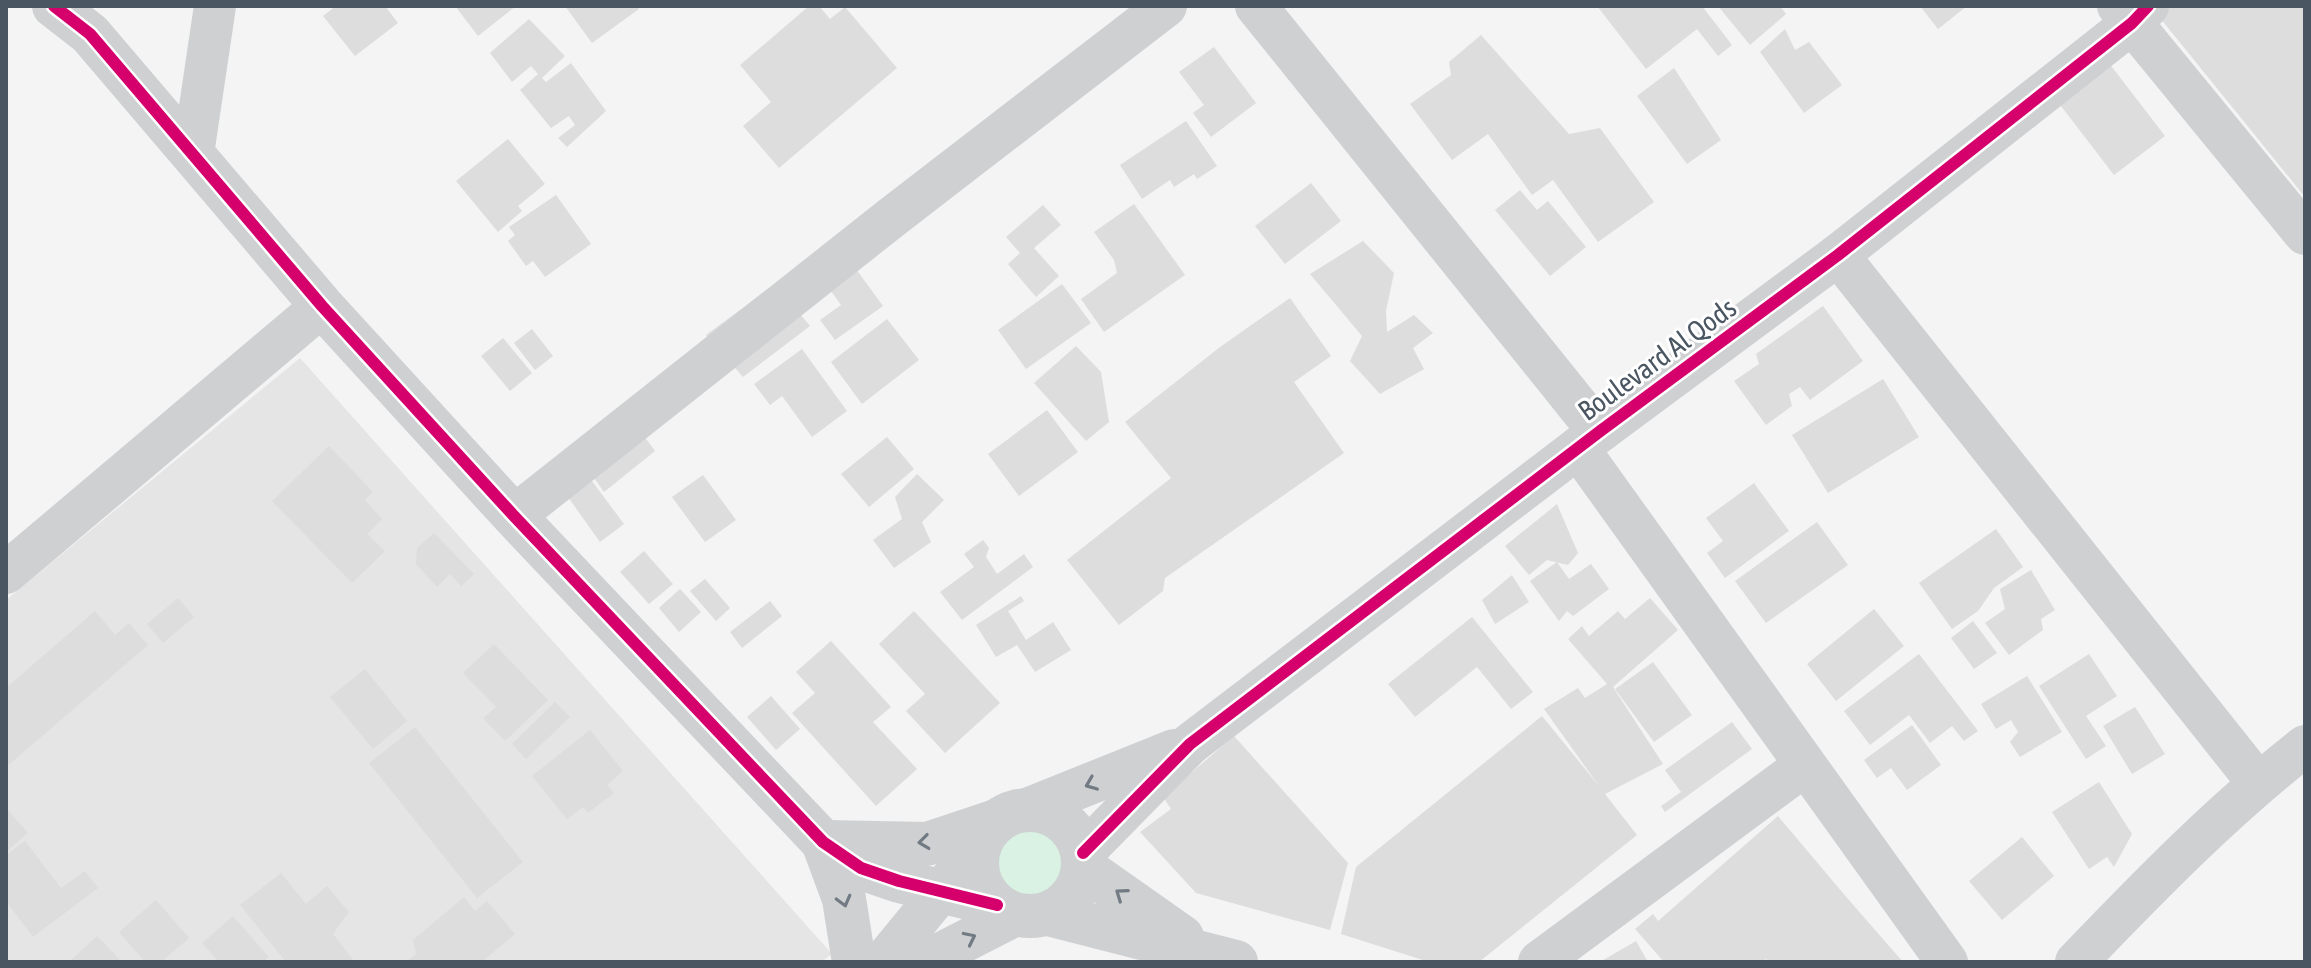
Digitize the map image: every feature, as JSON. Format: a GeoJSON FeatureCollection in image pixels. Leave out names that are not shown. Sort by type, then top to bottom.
{"type":"FeatureCollection","features":[{"type":"Feature","properties":{"kind":"street"},"geometry":{"type":"LineString","coordinates":[[54,6],[90,34],[322,306],[514,516],[823,842],[861,868],[941,892],[1220,957]]}},
{"type":"Feature","properties":{"kind":"street"},"geometry":{"type":"LineString","coordinates":[[193,154],[215,6]]}},
{"type":"Feature","properties":{"kind":"street"},"geometry":{"type":"LineString","coordinates":[[514,516],[1166,6]]}},
{"type":"Feature","properties":{"kind":"street"},"geometry":{"type":"LineString","coordinates":[[1256,6],[1588,440],[1804,766],[1947,962]]}},
{"type":"Feature","properties":{"kind":"street"},"geometry":{"type":"LineString","coordinates":[[2133,12],[2305,234]]}},
{"type":"Feature","properties":{"kind":"street","name":"Boulevard Al Qods"},"geometry":{"type":"LineString","coordinates":[[1190,744],[1588,440],[1838,255],[2133,12]]}},
{"type":"Feature","properties":{"kind":"street"},"geometry":{"type":"LineString","coordinates":[[1838,255],[2258,783]]}},
{"type":"Feature","properties":{"kind":"street"},"geometry":{"type":"LineString","coordinates":[[6,573],[322,306]]}},
{"type":"Feature","properties":{"kind":"street"},"geometry":{"type":"LineString","coordinates":[[883,962],[1002,824],[1190,744]]}},
{"type":"Feature","properties":{"kind":"street"},"geometry":{"type":"LineString","coordinates":[[924,962],[1020,911],[1073,896],[1084,860],[1190,744]]}},
{"type":"Feature","properties":{"kind":"street"},"geometry":{"type":"LineString","coordinates":[[2076,962],[2155,880],[2258,783],[2305,746]]}},
{"type":"Feature","properties":{"kind":"street"},"geometry":{"type":"LineString","coordinates":[[1539,962],[1804,766]]}},
{"type":"Feature","properties":{"kind":"street"},"geometry":{"type":"LineString","coordinates":[[823,842],[927,844],[1002,824],[1057,817],[1069,826],[1084,860],[1220,957]]}},
{"type":"Feature","properties":{"kind":"street"},"geometry":{"type":"LineString","coordinates":[[1002,824],[976,858],[980,884],[1020,911]]}},
{"type":"Feature","properties":{"kind":"street"},"geometry":{"type":"LineString","coordinates":[[823,842],[844,899],[854,962]]}},
{"type":"Feature","properties":{"kind":"shaded area"},"geometry":{"type":"Polygon","coordinates":[[[300,358],[832,954],[821,962],[6,962],[6,600],[300,358]]]}},
{"type":"Feature","properties":{"kind":"green space"},"geometry":{"type":"Polygon","coordinates":[[[1024,825],[1040,825],[1054,831],[1065,842],[1071,864],[1065,886],[1054,897],[1040,903],[1024,903],[1010,897],[999,886],[993,872],[993,856],[999,842],[1010,831],[1024,825]]]}},
{"type":"Feature","properties":{"kind":"building"},"geometry":{"type":"Polygon","coordinates":[[[336,6],[385,6],[398,23],[355,56],[323,16],[336,6]]]}},
{"type":"Feature","properties":{"kind":"building"},"geometry":{"type":"Polygon","coordinates":[[[455,6],[516,6],[478,36],[455,6]]]}},
{"type":"Feature","properties":{"kind":"building"},"geometry":{"type":"Polygon","coordinates":[[[565,6],[637,6],[639,9],[592,43],[565,6]]]}},
{"type":"Feature","properties":{"kind":"building"},"geometry":{"type":"Polygon","coordinates":[[[809,6],[819,6],[830,19],[845,7],[897,68],[779,168],[743,126],[771,102],[740,65],[809,6]]]}},
{"type":"Feature","properties":{"kind":"building"},"geometry":{"type":"Polygon","coordinates":[[[1597,6],[1702,6],[1732,45],[1718,56],[1697,29],[1646,69],[1597,6]]]}},
{"type":"Feature","properties":{"kind":"building"},"geometry":{"type":"Polygon","coordinates":[[[1718,6],[1780,6],[1786,14],[1750,45],[1718,6]]]}},
{"type":"Feature","properties":{"kind":"building"},"geometry":{"type":"Polygon","coordinates":[[[1920,6],[1967,6],[1938,29],[1920,6]]]}},
{"type":"Feature","properties":{"kind":"building"},"geometry":{"type":"Polygon","coordinates":[[[2165,6],[2305,6],[2305,197],[2156,13],[2165,6]]]}},
{"type":"Feature","properties":{"kind":"building"},"geometry":{"type":"Polygon","coordinates":[[[529,19],[565,56],[542,78],[546,82],[571,63],[606,111],[567,147],[558,138],[575,125],[569,116],[551,128],[520,90],[538,74],[531,66],[512,82],[490,53],[529,19]]]}},
{"type":"Feature","properties":{"kind":"building"},"geometry":{"type":"Polygon","coordinates":[[[1785,29],[1795,50],[1809,42],[1842,85],[1804,113],[1760,52],[1785,29]]]}},
{"type":"Feature","properties":{"kind":"building"},"geometry":{"type":"Polygon","coordinates":[[[1481,35],[1569,134],[1600,128],[1654,202],[1598,242],[1553,180],[1532,195],[1488,134],[1452,160],[1410,104],[1451,75],[1449,62],[1481,35]]]}},
{"type":"Feature","properties":{"kind":"building"},"geometry":{"type":"Polygon","coordinates":[[[1214,47],[1256,103],[1211,137],[1193,113],[1204,105],[1179,72],[1214,47]]]}},
{"type":"Feature","properties":{"kind":"building"},"geometry":{"type":"Polygon","coordinates":[[[2102,54],[2165,136],[2114,175],[2051,93],[2102,54]]]}},
{"type":"Feature","properties":{"kind":"building"},"geometry":{"type":"Polygon","coordinates":[[[1674,68],[1721,140],[1687,164],[1637,96],[1674,68]]]}},
{"type":"Feature","properties":{"kind":"building"},"geometry":{"type":"Polygon","coordinates":[[[1186,121],[1217,166],[1197,179],[1194,174],[1174,187],[1170,180],[1142,199],[1120,165],[1186,121]]]}},
{"type":"Feature","properties":{"kind":"building"},"geometry":{"type":"Polygon","coordinates":[[[508,139],[545,184],[518,206],[522,211],[498,232],[456,181],[508,139]]]}},
{"type":"Feature","properties":{"kind":"building"},"geometry":{"type":"Polygon","coordinates":[[[1311,183],[1341,221],[1285,264],[1255,226],[1311,183]]]}},
{"type":"Feature","properties":{"kind":"building"},"geometry":{"type":"Polygon","coordinates":[[[1520,190],[1537,210],[1548,201],[1586,247],[1550,276],[1495,210],[1520,190]]]}},
{"type":"Feature","properties":{"kind":"building"},"geometry":{"type":"Polygon","coordinates":[[[556,195],[591,244],[545,277],[533,261],[526,266],[508,241],[515,235],[509,227],[556,195]]]}},
{"type":"Feature","properties":{"kind":"building"},"geometry":{"type":"Polygon","coordinates":[[[1134,204],[1185,275],[1104,332],[1081,299],[1117,273],[1114,260],[1094,232],[1134,204]]]}},
{"type":"Feature","properties":{"kind":"building"},"geometry":{"type":"Polygon","coordinates":[[[1043,205],[1061,225],[1034,248],[1059,276],[1036,297],[1008,264],[1020,253],[1006,237],[1043,205]]]}},
{"type":"Feature","properties":{"kind":"building"},"geometry":{"type":"Polygon","coordinates":[[[1363,241],[1394,273],[1386,311],[1387,332],[1414,315],[1433,333],[1413,348],[1424,369],[1380,394],[1350,361],[1362,336],[1310,274],[1363,241]]]}},
{"type":"Feature","properties":{"kind":"building"},"geometry":{"type":"Polygon","coordinates":[[[856,269],[883,306],[835,340],[820,320],[841,305],[829,288],[856,269]]]}},
{"type":"Feature","properties":{"kind":"building"},"geometry":{"type":"Polygon","coordinates":[[[775,284],[810,326],[743,377],[706,335],[775,284]]]}},
{"type":"Feature","properties":{"kind":"building"},"geometry":{"type":"Polygon","coordinates":[[[1062,284],[1091,323],[1026,369],[998,330],[1062,284]]]}},
{"type":"Feature","properties":{"kind":"building"},"geometry":{"type":"Polygon","coordinates":[[[1290,298],[1331,356],[1294,382],[1344,453],[1165,578],[1163,591],[1119,625],[1067,560],[1171,478],[1125,422],[1220,347],[1290,298]]]}},
{"type":"Feature","properties":{"kind":"building"},"geometry":{"type":"Polygon","coordinates":[[[1823,306],[1863,361],[1810,400],[1800,387],[1789,394],[1792,406],[1766,425],[1734,381],[1759,364],[1756,354],[1823,306]]]}},
{"type":"Feature","properties":{"kind":"building"},"geometry":{"type":"Polygon","coordinates":[[[887,319],[919,360],[862,404],[831,362],[887,319]]]}},
{"type":"Feature","properties":{"kind":"building"},"geometry":{"type":"Polygon","coordinates":[[[532,329],[553,356],[535,370],[514,343],[532,329]]]}},
{"type":"Feature","properties":{"kind":"building"},"geometry":{"type":"Polygon","coordinates":[[[503,338],[532,373],[510,391],[481,356],[503,338]]]}},
{"type":"Feature","properties":{"kind":"building"},"geometry":{"type":"Polygon","coordinates":[[[1076,346],[1101,372],[1109,422],[1086,441],[1034,383],[1076,346]]]}},
{"type":"Feature","properties":{"kind":"building"},"geometry":{"type":"Polygon","coordinates":[[[802,349],[847,411],[812,437],[782,396],[770,405],[754,384],[802,349]]]}},
{"type":"Feature","properties":{"kind":"building"},"geometry":{"type":"Polygon","coordinates":[[[1883,379],[1919,437],[1828,493],[1792,435],[1883,379]]]}},
{"type":"Feature","properties":{"kind":"building"},"geometry":{"type":"Polygon","coordinates":[[[1047,410],[1078,452],[1019,496],[988,454],[1047,410]]]}},
{"type":"Feature","properties":{"kind":"building"},"geometry":{"type":"Polygon","coordinates":[[[633,421],[655,451],[604,492],[582,461],[633,421]]]}},
{"type":"Feature","properties":{"kind":"building"},"geometry":{"type":"Polygon","coordinates":[[[887,437],[914,469],[869,507],[841,474],[887,437]]]}},
{"type":"Feature","properties":{"kind":"building"},"geometry":{"type":"Polygon","coordinates":[[[329,446],[373,492],[365,500],[382,519],[367,534],[385,551],[352,583],[272,501],[329,446]]]}},
{"type":"Feature","properties":{"kind":"building"},"geometry":{"type":"Polygon","coordinates":[[[586,473],[624,524],[600,542],[563,490],[586,473]]]}},
{"type":"Feature","properties":{"kind":"building"},"geometry":{"type":"Polygon","coordinates":[[[917,474],[944,500],[922,522],[931,542],[894,568],[873,540],[902,519],[895,497],[917,474]]]}},
{"type":"Feature","properties":{"kind":"building"},"geometry":{"type":"Polygon","coordinates":[[[703,475],[736,520],[705,542],[672,497],[703,475]]]}},
{"type":"Feature","properties":{"kind":"building"},"geometry":{"type":"Polygon","coordinates":[[[1754,483],[1789,531],[1725,578],[1707,553],[1723,541],[1706,518],[1754,483]]]}},
{"type":"Feature","properties":{"kind":"building"},"geometry":{"type":"Polygon","coordinates":[[[1557,504],[1578,553],[1568,565],[1547,560],[1529,575],[1505,546],[1557,504]]]}},
{"type":"Feature","properties":{"kind":"building"},"geometry":{"type":"Polygon","coordinates":[[[1817,522],[1848,565],[1766,623],[1735,581],[1817,522]]]}},
{"type":"Feature","properties":{"kind":"building"},"geometry":{"type":"Polygon","coordinates":[[[1996,529],[2023,567],[1994,588],[1978,611],[1952,629],[1919,583],[1996,529]]]}},
{"type":"Feature","properties":{"kind":"building"},"geometry":{"type":"Polygon","coordinates":[[[434,533],[474,574],[461,586],[450,574],[437,587],[416,564],[417,548],[434,533]]]}},
{"type":"Feature","properties":{"kind":"building"},"geometry":{"type":"Polygon","coordinates":[[[983,540],[989,548],[986,557],[997,574],[1024,554],[1033,567],[962,620],[940,592],[974,567],[964,554],[983,540]]]}},
{"type":"Feature","properties":{"kind":"building"},"geometry":{"type":"Polygon","coordinates":[[[644,551],[673,584],[649,604],[620,572],[644,551]]]}},
{"type":"Feature","properties":{"kind":"building"},"geometry":{"type":"Polygon","coordinates":[[[1557,562],[1569,579],[1591,564],[1609,589],[1573,616],[1567,611],[1559,621],[1530,581],[1557,562]]]}},
{"type":"Feature","properties":{"kind":"building"},"geometry":{"type":"Polygon","coordinates":[[[2031,570],[2055,610],[2041,619],[2043,630],[2009,655],[1985,623],[2005,609],[2000,589],[2031,570]]]}},
{"type":"Feature","properties":{"kind":"building"},"geometry":{"type":"Polygon","coordinates":[[[1512,575],[1529,602],[1495,624],[1482,600],[1512,575]]]}},
{"type":"Feature","properties":{"kind":"building"},"geometry":{"type":"Polygon","coordinates":[[[705,579],[730,608],[716,621],[690,591],[705,579]]]}},
{"type":"Feature","properties":{"kind":"building"},"geometry":{"type":"Polygon","coordinates":[[[680,589],[701,612],[679,632],[659,608],[680,589]]]}},
{"type":"Feature","properties":{"kind":"building"},"geometry":{"type":"Polygon","coordinates":[[[1021,596],[1024,601],[1008,611],[1026,640],[1053,622],[1071,650],[1035,672],[1017,645],[996,657],[976,625],[1021,596]]]}},
{"type":"Feature","properties":{"kind":"building"},"geometry":{"type":"Polygon","coordinates":[[[178,598],[194,617],[163,643],[147,624],[178,598]]]}},
{"type":"Feature","properties":{"kind":"building"},"geometry":{"type":"Polygon","coordinates":[[[1650,598],[1678,630],[1613,687],[1663,764],[1605,794],[1637,835],[1479,962],[1429,962],[1341,934],[1356,867],[1542,716],[1599,786],[1544,709],[1578,688],[1585,698],[1607,684],[1568,639],[1582,626],[1589,636],[1618,611],[1625,619],[1650,598]]]}},
{"type":"Feature","properties":{"kind":"building"},"geometry":{"type":"Polygon","coordinates":[[[770,601],[782,616],[742,648],[730,632],[770,601]]]}},
{"type":"Feature","properties":{"kind":"building"},"geometry":{"type":"Polygon","coordinates":[[[1874,609],[1904,646],[1836,701],[1807,664],[1874,609]]]}},
{"type":"Feature","properties":{"kind":"building"},"geometry":{"type":"Polygon","coordinates":[[[95,611],[115,635],[129,623],[148,645],[6,767],[6,688],[95,611]]]}},
{"type":"Feature","properties":{"kind":"building"},"geometry":{"type":"Polygon","coordinates":[[[914,611],[1000,703],[945,753],[906,711],[925,694],[879,644],[914,611]]]}},
{"type":"Feature","properties":{"kind":"building"},"geometry":{"type":"Polygon","coordinates":[[[1472,617],[1533,692],[1511,709],[1477,667],[1415,717],[1388,684],[1472,617]]]}},
{"type":"Feature","properties":{"kind":"building"},"geometry":{"type":"Polygon","coordinates":[[[1973,621],[1997,653],[1974,669],[1951,638],[1973,621]]]}},
{"type":"Feature","properties":{"kind":"building"},"geometry":{"type":"Polygon","coordinates":[[[831,641],[891,707],[873,722],[917,769],[876,806],[792,713],[815,693],[796,672],[831,641]]]}},
{"type":"Feature","properties":{"kind":"building"},"geometry":{"type":"Polygon","coordinates":[[[494,644],[548,700],[505,741],[483,718],[496,707],[463,673],[494,644]]]}},
{"type":"Feature","properties":{"kind":"building"},"geometry":{"type":"Polygon","coordinates":[[[1919,654],[1978,731],[1964,741],[1952,726],[1930,743],[1909,715],[1870,745],[1844,711],[1919,654]]]}},
{"type":"Feature","properties":{"kind":"building"},"geometry":{"type":"Polygon","coordinates":[[[2089,654],[2117,696],[2086,716],[2106,746],[2086,759],[2039,686],[2089,654]]]}},
{"type":"Feature","properties":{"kind":"building"},"geometry":{"type":"Polygon","coordinates":[[[1653,662],[1692,715],[1654,742],[1615,689],[1653,662]]]}},
{"type":"Feature","properties":{"kind":"building"},"geometry":{"type":"Polygon","coordinates":[[[365,669],[407,721],[373,749],[330,697],[365,669]]]}},
{"type":"Feature","properties":{"kind":"building"},"geometry":{"type":"Polygon","coordinates":[[[2027,676],[2062,732],[2020,757],[2010,742],[2018,732],[2011,720],[1996,729],[1981,704],[2027,676]]]}},
{"type":"Feature","properties":{"kind":"building"},"geometry":{"type":"Polygon","coordinates":[[[771,696],[800,729],[776,750],[747,717],[771,696]]]}},
{"type":"Feature","properties":{"kind":"building"},"geometry":{"type":"Polygon","coordinates":[[[555,702],[570,717],[526,759],[512,744],[555,702]]]}},
{"type":"Feature","properties":{"kind":"building"},"geometry":{"type":"Polygon","coordinates":[[[2135,707],[2165,754],[2132,774],[2103,726],[2135,707]]]}},
{"type":"Feature","properties":{"kind":"building"},"geometry":{"type":"Polygon","coordinates":[[[1732,722],[1752,749],[1665,812],[1661,806],[1681,792],[1665,770],[1732,722]]]}},
{"type":"Feature","properties":{"kind":"building"},"geometry":{"type":"Polygon","coordinates":[[[1912,725],[1941,765],[1907,790],[1891,768],[1877,778],[1864,760],[1912,725]]]}},
{"type":"Feature","properties":{"kind":"building"},"geometry":{"type":"Polygon","coordinates":[[[415,727],[523,862],[477,898],[369,763],[415,727]]]}},
{"type":"Feature","properties":{"kind":"building"},"geometry":{"type":"Polygon","coordinates":[[[590,730],[623,771],[607,785],[614,793],[588,813],[583,807],[567,819],[532,776],[590,730]]]}},
{"type":"Feature","properties":{"kind":"building"},"geometry":{"type":"Polygon","coordinates":[[[1234,736],[1348,863],[1330,930],[1196,893],[1140,832],[1171,809],[1163,797],[1234,736]]]}},
{"type":"Feature","properties":{"kind":"building"},"geometry":{"type":"Polygon","coordinates":[[[2099,782],[2132,834],[2114,867],[2107,857],[2089,869],[2052,812],[2099,782]]]}},
{"type":"Feature","properties":{"kind":"building"},"geometry":{"type":"Polygon","coordinates":[[[6,808],[28,833],[6,852],[6,808]]]}},
{"type":"Feature","properties":{"kind":"building"},"geometry":{"type":"Polygon","coordinates":[[[1778,816],[1903,962],[1769,962],[1766,959],[1762,962],[1664,962],[1635,929],[1653,914],[1658,921],[1778,816]]]}},
{"type":"Feature","properties":{"kind":"building"},"geometry":{"type":"Polygon","coordinates":[[[2022,837],[2054,876],[2002,920],[1969,881],[2022,837]]]}},
{"type":"Feature","properties":{"kind":"building"},"geometry":{"type":"Polygon","coordinates":[[[25,841],[61,888],[85,871],[98,888],[33,937],[6,901],[6,855],[25,841]]]}},
{"type":"Feature","properties":{"kind":"building"},"geometry":{"type":"Polygon","coordinates":[[[281,873],[306,904],[327,886],[349,912],[333,934],[355,962],[286,962],[240,905],[281,873]]]}},
{"type":"Feature","properties":{"kind":"building"},"geometry":{"type":"Polygon","coordinates":[[[464,897],[475,911],[487,901],[515,934],[482,962],[406,962],[416,954],[413,940],[464,897]]]}},
{"type":"Feature","properties":{"kind":"building"},"geometry":{"type":"Polygon","coordinates":[[[156,900],[189,938],[161,962],[145,962],[119,932],[156,900]]]}},
{"type":"Feature","properties":{"kind":"building"},"geometry":{"type":"Polygon","coordinates":[[[233,916],[269,957],[263,962],[219,962],[202,943],[233,916]]]}},
{"type":"Feature","properties":{"kind":"building"},"geometry":{"type":"Polygon","coordinates":[[[97,936],[122,962],[69,962],[97,936]]]}},
{"type":"Feature","properties":{"kind":"building"},"geometry":{"type":"Polygon","coordinates":[[[1636,941],[1648,962],[1600,962],[1605,959],[1636,941]]]}},
{"type":"Feature","properties":{"kind":"cycle path"},"geometry":{"type":"LineString","coordinates":[[54,6],[90,34],[322,306],[514,516],[823,842],[861,868],[899,881],[997,905]]}},
{"type":"Feature","properties":{"kind":"cycle path"},"geometry":{"type":"LineString","coordinates":[[1083,853],[1190,744],[1599,432],[1838,255],[2132,23],[2148,6]]}}]}
